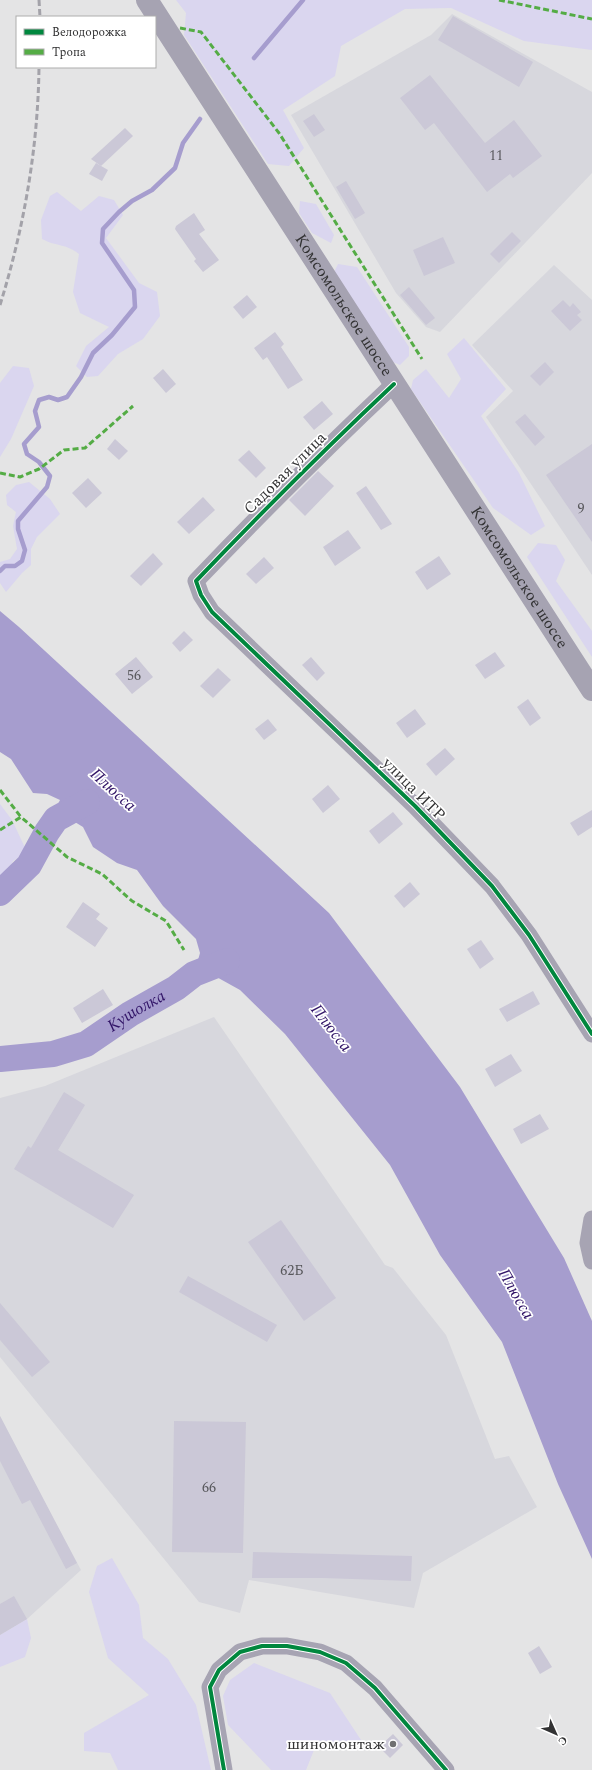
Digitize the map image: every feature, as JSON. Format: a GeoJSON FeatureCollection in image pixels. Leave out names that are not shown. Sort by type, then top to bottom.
{"type":"FeatureCollection","features":[{"type":"Feature","properties":{"kind":"main road","name":"Комсомольское шоссе"},"geometry":{"type":"LineString","coordinates":[[147,0],[592,690]]}},
{"type":"Feature","properties":{"kind":"street","name":"Садовая улица"},"geometry":{"type":"LineString","coordinates":[[196,581],[342,432],[394,384]]}},
{"type":"Feature","properties":{"kind":"street","name":"улица ИТР"},"geometry":{"type":"LineString","coordinates":[[196,581],[201,595],[212,612],[416,806],[492,886],[529,935],[592,1034]]}},
{"type":"Feature","properties":{"kind":"street"},"geometry":{"type":"LineString","coordinates":[[592,1219],[588,1243],[592,1261]]}},
{"type":"Feature","properties":{"kind":"street"},"geometry":{"type":"LineString","coordinates":[[224,1770],[210,1687],[220,1670],[240,1652],[262,1646],[287,1646],[320,1652],[346,1664],[375,1688],[446,1770]]}},
{"type":"Feature","properties":{"kind":"shaded area"},"geometry":{"type":"Polygon","coordinates":[[[176,0],[592,0],[592,50],[524,41],[451,8],[405,9],[341,46],[335,76],[283,110],[304,148],[289,166],[268,164],[184,35],[186,13],[176,0]]]}},
{"type":"Feature","properties":{"kind":"shaded area"},"geometry":{"type":"Polygon","coordinates":[[[452,14],[592,92],[592,173],[440,332],[426,327],[396,293],[291,115],[431,35],[452,14]]]}},
{"type":"Feature","properties":{"kind":"shaded area"},"geometry":{"type":"Polygon","coordinates":[[[57,192],[81,211],[99,196],[114,200],[123,215],[106,238],[139,283],[157,292],[160,316],[143,339],[118,354],[98,376],[87,377],[76,366],[86,346],[109,327],[80,313],[73,292],[79,254],[69,248],[42,239],[41,220],[50,196],[57,192]]]}},
{"type":"Feature","properties":{"kind":"shaded area"},"geometry":{"type":"Polygon","coordinates":[[[300,201],[316,204],[334,235],[331,243],[312,233],[299,213],[300,201]]]}},
{"type":"Feature","properties":{"kind":"shaded area"},"geometry":{"type":"Polygon","coordinates":[[[338,264],[357,267],[409,347],[409,356],[400,365],[393,362],[334,272],[338,264]]]}},
{"type":"Feature","properties":{"kind":"shaded area"},"geometry":{"type":"Polygon","coordinates":[[[554,265],[592,300],[592,575],[486,417],[513,391],[472,345],[554,265]]]}},
{"type":"Feature","properties":{"kind":"shaded area"},"geometry":{"type":"Polygon","coordinates":[[[464,338],[506,389],[481,416],[519,473],[545,526],[531,535],[493,508],[411,389],[413,380],[426,369],[449,398],[461,379],[447,354],[464,338]]]}},
{"type":"Feature","properties":{"kind":"shaded area"},"geometry":{"type":"Polygon","coordinates":[[[13,366],[29,368],[34,386],[11,439],[0,457],[0,383],[13,366]]]}},
{"type":"Feature","properties":{"kind":"shaded area"},"geometry":{"type":"Polygon","coordinates":[[[29,482],[50,499],[60,514],[37,537],[31,549],[31,565],[6,592],[0,583],[0,562],[10,559],[17,549],[13,526],[16,512],[7,505],[6,495],[16,485],[29,482]]]}},
{"type":"Feature","properties":{"kind":"shaded area"},"geometry":{"type":"Polygon","coordinates":[[[538,543],[556,545],[565,560],[556,581],[592,631],[592,657],[527,557],[538,543]]]}},
{"type":"Feature","properties":{"kind":"shaded area"},"geometry":{"type":"Polygon","coordinates":[[[0,804],[12,820],[27,852],[13,861],[6,879],[0,882],[0,804]]]}},
{"type":"Feature","properties":{"kind":"shaded area"},"geometry":{"type":"Polygon","coordinates":[[[214,1017],[385,1265],[393,1268],[446,1335],[495,1459],[509,1456],[537,1507],[423,1573],[414,1608],[249,1580],[240,1613],[199,1602],[0,1357],[0,1098],[45,1086],[214,1017]]]}},
{"type":"Feature","properties":{"kind":"shaded area"},"geometry":{"type":"Polygon","coordinates":[[[0,1416],[81,1570],[27,1619],[0,1635],[0,1416]]]}},
{"type":"Feature","properties":{"kind":"shaded area"},"geometry":{"type":"Polygon","coordinates":[[[112,1558],[139,1605],[143,1638],[168,1659],[196,1705],[211,1770],[118,1770],[110,1753],[84,1751],[84,1733],[149,1695],[108,1658],[89,1592],[97,1566],[112,1558]]]}},
{"type":"Feature","properties":{"kind":"shaded area"},"geometry":{"type":"Polygon","coordinates":[[[27,1619],[31,1638],[25,1657],[0,1667],[0,1635],[27,1619]]]}},
{"type":"Feature","properties":{"kind":"shaded area"},"geometry":{"type":"Polygon","coordinates":[[[254,1663],[330,1693],[361,1740],[354,1749],[314,1750],[306,1770],[271,1770],[228,1725],[223,1696],[230,1680],[254,1663]]]}},
{"type":"Feature","properties":{"kind":"water","name":"Плюсса"},"geometry":{"type":"Polygon","coordinates":[[[0,611],[329,913],[460,1087],[564,1258],[592,1321],[592,1559],[558,1484],[502,1342],[440,1255],[390,1165],[285,1034],[240,990],[213,975],[194,974],[200,953],[196,939],[163,906],[137,870],[117,863],[93,847],[83,827],[70,819],[56,819],[55,810],[60,800],[47,794],[33,793],[11,759],[0,752],[0,611]]]}},
{"type":"Feature","properties":{"kind":"building"},"geometry":{"type":"Polygon","coordinates":[[[453,16],[533,62],[519,87],[438,40],[453,16]]]}},
{"type":"Feature","properties":{"kind":"building"},"geometry":{"type":"Polygon","coordinates":[[[430,75],[485,143],[514,120],[542,156],[513,178],[510,174],[487,192],[434,123],[425,130],[400,98],[430,75]]]}},
{"type":"Feature","properties":{"kind":"building"},"geometry":{"type":"Polygon","coordinates":[[[314,114],[325,130],[314,137],[303,121],[314,114]]]}},
{"type":"Feature","properties":{"kind":"building"},"geometry":{"type":"Polygon","coordinates":[[[125,128],[133,136],[101,166],[91,159],[125,128]]]}},
{"type":"Feature","properties":{"kind":"building"},"geometry":{"type":"Polygon","coordinates":[[[96,163],[108,170],[102,181],[89,174],[96,163]]]}},
{"type":"Feature","properties":{"kind":"building"},"geometry":{"type":"Polygon","coordinates":[[[346,181],[365,213],[355,219],[336,187],[346,181]]]}},
{"type":"Feature","properties":{"kind":"building"},"geometry":{"type":"Polygon","coordinates":[[[194,213],[205,230],[199,234],[219,260],[203,272],[194,261],[196,259],[175,229],[176,226],[194,213]]]}},
{"type":"Feature","properties":{"kind":"building"},"geometry":{"type":"Polygon","coordinates":[[[512,232],[521,241],[499,263],[490,254],[512,232]]]}},
{"type":"Feature","properties":{"kind":"building"},"geometry":{"type":"Polygon","coordinates":[[[443,237],[455,263],[424,276],[413,250],[443,237]]]}},
{"type":"Feature","properties":{"kind":"building"},"geometry":{"type":"Polygon","coordinates":[[[409,287],[435,318],[426,325],[400,295],[409,287]]]}},
{"type":"Feature","properties":{"kind":"building"},"geometry":{"type":"Polygon","coordinates":[[[247,295],[257,307],[243,319],[233,307],[247,295]]]}},
{"type":"Feature","properties":{"kind":"building"},"geometry":{"type":"Polygon","coordinates":[[[563,300],[570,307],[573,303],[581,312],[577,315],[582,320],[570,331],[551,311],[563,300]]]}},
{"type":"Feature","properties":{"kind":"building"},"geometry":{"type":"Polygon","coordinates":[[[275,332],[284,344],[281,347],[303,380],[288,389],[267,357],[263,360],[254,348],[275,332]]]}},
{"type":"Feature","properties":{"kind":"building"},"geometry":{"type":"Polygon","coordinates":[[[545,362],[554,372],[540,386],[530,376],[545,362]]]}},
{"type":"Feature","properties":{"kind":"building"},"geometry":{"type":"Polygon","coordinates":[[[163,369],[176,384],[166,393],[153,378],[163,369]]]}},
{"type":"Feature","properties":{"kind":"building"},"geometry":{"type":"Polygon","coordinates":[[[322,401],[333,414],[314,430],[303,417],[322,401]]]}},
{"type":"Feature","properties":{"kind":"building"},"geometry":{"type":"Polygon","coordinates":[[[525,414],[545,437],[535,446],[515,422],[525,414]]]}},
{"type":"Feature","properties":{"kind":"building"},"geometry":{"type":"Polygon","coordinates":[[[115,439],[128,451],[119,460],[107,449],[115,439]]]}},
{"type":"Feature","properties":{"kind":"building"},"geometry":{"type":"Polygon","coordinates":[[[592,444],[592,542],[546,475],[592,444]]]}},
{"type":"Feature","properties":{"kind":"building"},"geometry":{"type":"Polygon","coordinates":[[[249,450],[266,468],[256,478],[238,460],[249,450]]]}},
{"type":"Feature","properties":{"kind":"building"},"geometry":{"type":"Polygon","coordinates":[[[318,471],[334,486],[305,516],[289,500],[318,471]]]}},
{"type":"Feature","properties":{"kind":"building"},"geometry":{"type":"Polygon","coordinates":[[[88,478],[102,493],[86,508],[72,493],[88,478]]]}},
{"type":"Feature","properties":{"kind":"building"},"geometry":{"type":"Polygon","coordinates":[[[366,486],[392,524],[381,530],[356,493],[366,486]]]}},
{"type":"Feature","properties":{"kind":"building"},"geometry":{"type":"Polygon","coordinates":[[[203,497],[215,510],[189,534],[177,522],[203,497]]]}},
{"type":"Feature","properties":{"kind":"building"},"geometry":{"type":"Polygon","coordinates":[[[348,530],[361,548],[335,566],[323,547],[348,530]]]}},
{"type":"Feature","properties":{"kind":"building"},"geometry":{"type":"Polygon","coordinates":[[[153,553],[163,564],[141,586],[130,576],[153,553]]]}},
{"type":"Feature","properties":{"kind":"building"},"geometry":{"type":"Polygon","coordinates":[[[439,556],[451,574],[427,590],[415,572],[439,556]]]}},
{"type":"Feature","properties":{"kind":"building"},"geometry":{"type":"Polygon","coordinates":[[[264,557],[274,568],[256,584],[246,574],[264,557]]]}},
{"type":"Feature","properties":{"kind":"building"},"geometry":{"type":"Polygon","coordinates":[[[184,631],[193,640],[180,652],[172,643],[184,631]]]}},
{"type":"Feature","properties":{"kind":"building"},"geometry":{"type":"Polygon","coordinates":[[[495,652],[505,666],[485,679],[475,665],[495,652]]]}},
{"type":"Feature","properties":{"kind":"building"},"geometry":{"type":"Polygon","coordinates":[[[136,657],[153,677],[132,694],[115,674],[136,657]]]}},
{"type":"Feature","properties":{"kind":"building"},"geometry":{"type":"Polygon","coordinates":[[[311,657],[325,673],[317,681],[302,665],[311,657]]]}},
{"type":"Feature","properties":{"kind":"building"},"geometry":{"type":"Polygon","coordinates":[[[218,668],[231,680],[213,698],[200,686],[218,668]]]}},
{"type":"Feature","properties":{"kind":"building"},"geometry":{"type":"Polygon","coordinates":[[[528,699],[541,718],[530,726],[517,707],[528,699]]]}},
{"type":"Feature","properties":{"kind":"building"},"geometry":{"type":"Polygon","coordinates":[[[415,709],[426,724],[407,738],[396,723],[415,709]]]}},
{"type":"Feature","properties":{"kind":"building"},"geometry":{"type":"Polygon","coordinates":[[[268,719],[277,730],[264,740],[255,729],[268,719]]]}},
{"type":"Feature","properties":{"kind":"building"},"geometry":{"type":"Polygon","coordinates":[[[445,748],[455,759],[436,776],[426,764],[445,748]]]}},
{"type":"Feature","properties":{"kind":"building"},"geometry":{"type":"Polygon","coordinates":[[[328,785],[340,799],[323,813],[312,799],[328,785]]]}},
{"type":"Feature","properties":{"kind":"building"},"geometry":{"type":"Polygon","coordinates":[[[592,810],[592,827],[578,836],[570,823],[592,810]]]}},
{"type":"Feature","properties":{"kind":"building"},"geometry":{"type":"Polygon","coordinates":[[[393,812],[403,824],[379,844],[369,831],[393,812]]]}},
{"type":"Feature","properties":{"kind":"building"},"geometry":{"type":"Polygon","coordinates":[[[410,882],[420,894],[404,908],[394,896],[410,882]]]}},
{"type":"Feature","properties":{"kind":"building"},"geometry":{"type":"Polygon","coordinates":[[[83,902],[100,914],[96,919],[108,928],[95,947],[66,927],[83,902]]]}},
{"type":"Feature","properties":{"kind":"building"},"geometry":{"type":"Polygon","coordinates":[[[481,940],[494,959],[480,969],[467,949],[481,940]]]}},
{"type":"Feature","properties":{"kind":"building"},"geometry":{"type":"Polygon","coordinates":[[[103,989],[113,1005],[82,1023],[73,1008],[103,989]]]}},
{"type":"Feature","properties":{"kind":"building"},"geometry":{"type":"Polygon","coordinates":[[[533,991],[540,1004],[507,1022],[499,1009],[533,991]]]}},
{"type":"Feature","properties":{"kind":"building"},"geometry":{"type":"Polygon","coordinates":[[[511,1054],[522,1071],[495,1087],[485,1069],[511,1054]]]}},
{"type":"Feature","properties":{"kind":"building"},"geometry":{"type":"Polygon","coordinates":[[[64,1092],[85,1105],[58,1150],[134,1195],[113,1228],[14,1169],[28,1146],[31,1148],[64,1092]]]}},
{"type":"Feature","properties":{"kind":"building"},"geometry":{"type":"Polygon","coordinates":[[[540,1114],[549,1129],[521,1144],[513,1129],[540,1114]]]}},
{"type":"Feature","properties":{"kind":"building"},"geometry":{"type":"Polygon","coordinates":[[[281,1220],[336,1298],[304,1321],[248,1242],[281,1220]]]}},
{"type":"Feature","properties":{"kind":"building"},"geometry":{"type":"Polygon","coordinates":[[[188,1276],[277,1325],[267,1342],[179,1292],[188,1276]]]}},
{"type":"Feature","properties":{"kind":"building"},"geometry":{"type":"Polygon","coordinates":[[[0,1303],[50,1362],[32,1377],[0,1340],[0,1303]]]}},
{"type":"Feature","properties":{"kind":"building"},"geometry":{"type":"Polygon","coordinates":[[[0,1416],[77,1563],[66,1569],[30,1500],[22,1504],[0,1461],[0,1416]]]}},
{"type":"Feature","properties":{"kind":"building"},"geometry":{"type":"Polygon","coordinates":[[[174,1421],[246,1422],[243,1553],[172,1552],[174,1421]]]}},
{"type":"Feature","properties":{"kind":"building"},"geometry":{"type":"Polygon","coordinates":[[[253,1552],[412,1556],[411,1581],[323,1578],[252,1578],[253,1552]]]}},
{"type":"Feature","properties":{"kind":"building"},"geometry":{"type":"Polygon","coordinates":[[[14,1596],[27,1619],[0,1635],[0,1604],[14,1596]]]}},
{"type":"Feature","properties":{"kind":"building"},"geometry":{"type":"Polygon","coordinates":[[[539,1646],[552,1667],[540,1674],[528,1653],[539,1646]]]}},
{"type":"Feature","properties":{"kind":"building"},"geometry":{"type":"Polygon","coordinates":[[[393,1734],[403,1745],[390,1758],[379,1747],[393,1734]]]}},
{"type":"Feature","properties":{"kind":"waterway"},"geometry":{"type":"LineString","coordinates":[[254,58],[303,0]]}},
{"type":"Feature","properties":{"kind":"waterway"},"geometry":{"type":"LineString","coordinates":[[0,571],[5,566],[15,566],[22,561],[25,550],[18,529],[18,521],[47,487],[50,476],[39,462],[27,454],[24,444],[39,427],[35,411],[39,400],[49,397],[58,400],[67,397],[81,377],[93,353],[112,335],[135,307],[134,290],[102,243],[103,229],[119,212],[132,201],[152,190],[175,168],[183,143],[200,119]]}},
{"type":"Feature","properties":{"kind":"waterway","name":"Кушолка"},"geometry":{"type":"LineString","coordinates":[[0,893],[29,865],[56,819],[87,802]]}},
{"type":"Feature","properties":{"kind":"waterway","name":"Кушолка"},"geometry":{"type":"LineString","coordinates":[[0,1059],[53,1054],[86,1044],[130,1014],[176,988],[194,974],[227,961]]}},
{"type":"Feature","properties":{"kind":"railway"},"geometry":{"type":"LineString","coordinates":[[39,0],[40,16]]}},
{"type":"Feature","properties":{"kind":"railway"},"geometry":{"type":"LineString","coordinates":[[0,305],[9,276],[23,217],[33,158],[39,68]]}},
{"type":"Feature","properties":{"kind":"marked path"},"geometry":{"type":"LineString","coordinates":[[499,0],[592,19]]}},
{"type":"Feature","properties":{"kind":"marked path"},"geometry":{"type":"LineString","coordinates":[[180,28],[201,32],[279,133],[422,359]]}},
{"type":"Feature","properties":{"kind":"marked path"},"geometry":{"type":"LineString","coordinates":[[0,473],[20,477],[39,469],[64,450],[85,448],[133,406]]}},
{"type":"Feature","properties":{"kind":"marked path"},"geometry":{"type":"LineString","coordinates":[[0,790],[21,817]]}},
{"type":"Feature","properties":{"kind":"marked path"},"geometry":{"type":"LineString","coordinates":[[0,830],[21,817],[67,857],[102,874],[132,901],[166,921],[184,950]]}},
{"type":"Feature","properties":{"kind":"cycle path"},"geometry":{"type":"LineString","coordinates":[[394,384],[343,432],[196,581],[201,595],[212,612],[415,806],[492,886],[529,935],[592,1034]]}},
{"type":"Feature","properties":{"kind":"cycle path"},"geometry":{"type":"LineString","coordinates":[[224,1770],[210,1687],[219,1670],[240,1652],[262,1646],[287,1646],[320,1652],[346,1663],[375,1688],[446,1770]]}},
{"type":"Feature","properties":{"kind":"place","name":"шиномонтаж"},"geometry":{"type":"Point","coordinates":[393,1744]}}]}
